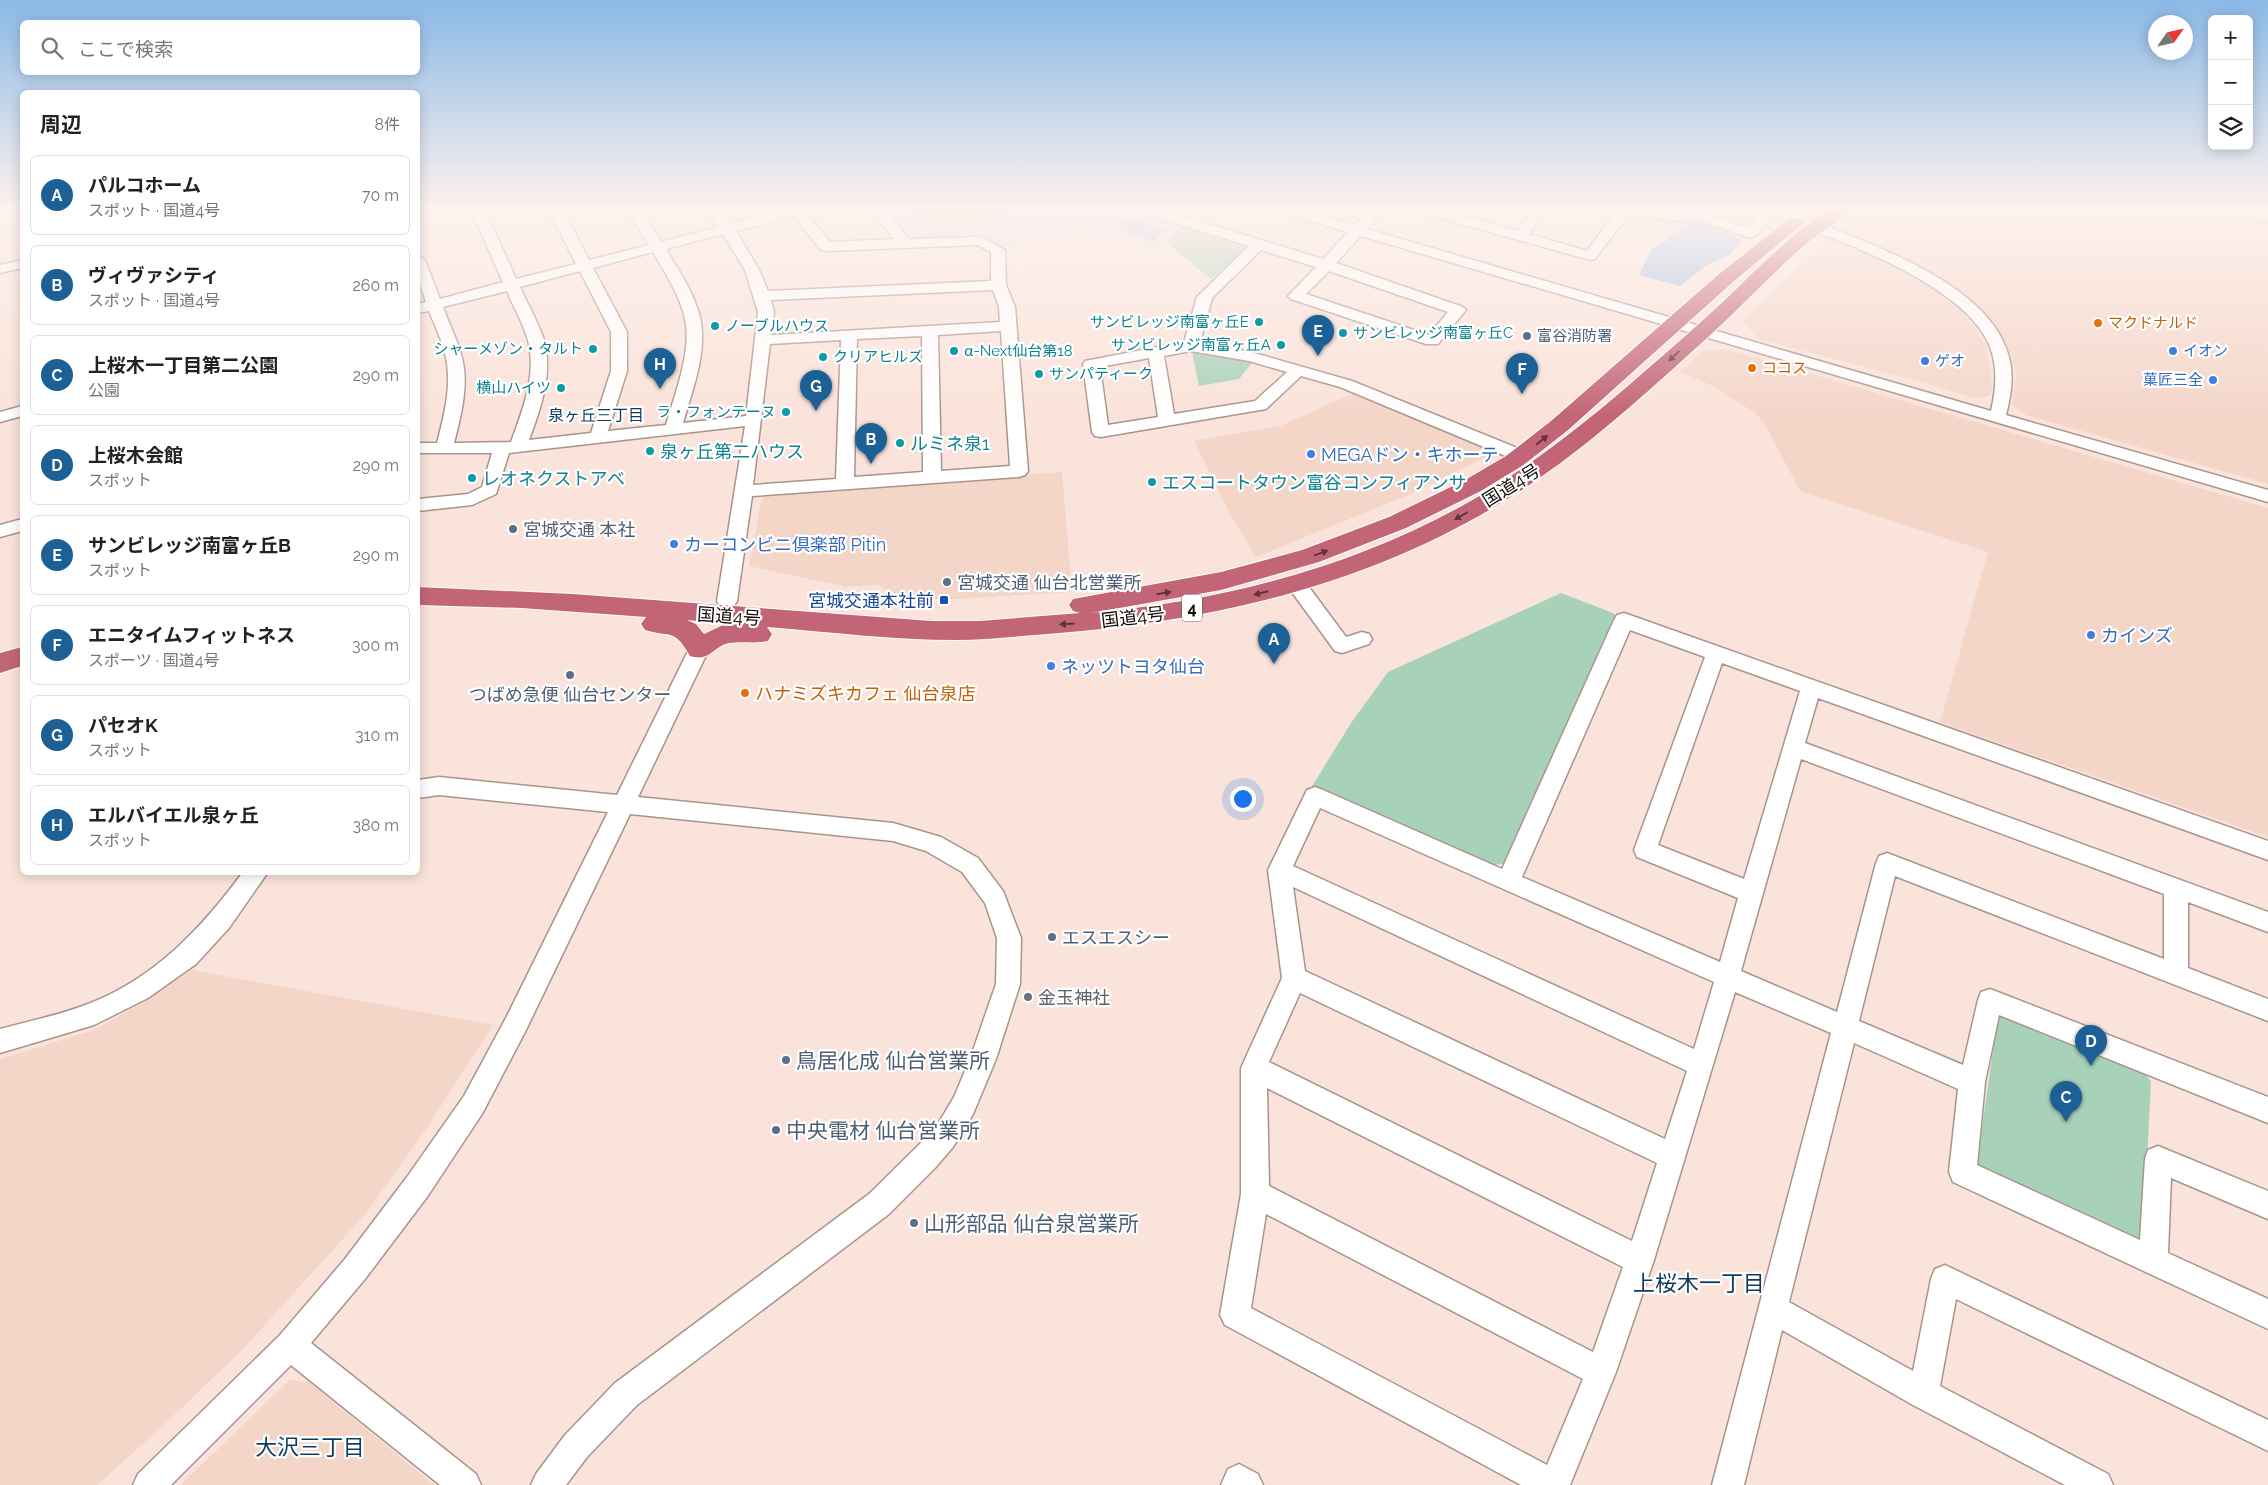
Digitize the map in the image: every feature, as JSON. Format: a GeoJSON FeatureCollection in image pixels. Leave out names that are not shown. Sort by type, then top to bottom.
{"type":"FeatureCollection","features":[{"type":"Feature","properties":{"kind":"highway","name":"国道4号"},"geometry":{"type":"LineString","coordinates":[[420,579],[512,580],[860,611],[1006,612],[1079,605],[1173,592],[1283,566],[1356,540],[1435,505],[1521,456],[1606,388],[1726,277]]}},
{"type":"Feature","properties":{"kind":"highway","name":"国道4号"},"geometry":{"type":"LineString","coordinates":[[420,596],[504,597],[949,631],[1134,618],[1216,604],[1344,570],[1398,549],[1437,530],[1493,498],[1543,465],[1597,424],[1700,332],[1753,277]]}},
{"type":"Feature","properties":{"kind":"highway"},"geometry":{"type":"LineString","coordinates":[[574,602],[600,618],[683,628],[691,632],[699,649],[723,634],[735,632],[913,640],[949,631]]}},
{"type":"Feature","properties":{"kind":"highway"},"geometry":{"type":"LineString","coordinates":[[0,648],[20,643]]}},
{"type":"Feature","properties":{"kind":"highway"},"geometry":{"type":"LineString","coordinates":[[0,663],[20,657]]}},
{"type":"Feature","properties":{"kind":"street"},"geometry":{"type":"LineString","coordinates":[[424,277],[454,358],[456,372],[457,390],[444,448]]}},
{"type":"Feature","properties":{"kind":"street"},"geometry":{"type":"LineString","coordinates":[[420,505],[472,499],[490,490],[537,393],[540,372],[535,337],[508,277]]}},
{"type":"Feature","properties":{"kind":"street"},"geometry":{"type":"LineString","coordinates":[[420,308],[542,277]]}},
{"type":"Feature","properties":{"kind":"street"},"geometry":{"type":"LineString","coordinates":[[591,277],[619,332],[619,371],[598,437]]}},
{"type":"Feature","properties":{"kind":"street"},"geometry":{"type":"LineString","coordinates":[[673,428],[694,336],[693,318],[674,277]]}},
{"type":"Feature","properties":{"kind":"street"},"geometry":{"type":"LineString","coordinates":[[728,600],[764,340],[766,312],[756,277]]}},
{"type":"Feature","properties":{"kind":"street"},"geometry":{"type":"LineString","coordinates":[[744,491],[1019,471],[1007,307],[999,285],[999,277]]}},
{"type":"Feature","properties":{"kind":"street"},"geometry":{"type":"LineString","coordinates":[[1191,346],[1205,297],[1225,277]]}},
{"type":"Feature","properties":{"kind":"street"},"geometry":{"type":"LineString","coordinates":[[1314,277],[1296,296],[1432,341],[1458,310],[1362,277]]}},
{"type":"Feature","properties":{"kind":"street"},"geometry":{"type":"LineString","coordinates":[[1515,277],[1674,325],[2268,496]]}},
{"type":"Feature","properties":{"kind":"street"},"geometry":{"type":"LineString","coordinates":[[1928,277],[1977,317],[1999,350],[2004,369],[2004,388],[1996,418]]}},
{"type":"Feature","properties":{"kind":"street"},"geometry":{"type":"LineString","coordinates":[[763,296],[999,285]]}},
{"type":"Feature","properties":{"kind":"street"},"geometry":{"type":"LineString","coordinates":[[764,340],[1008,326]]}},
{"type":"Feature","properties":{"kind":"street"},"geometry":{"type":"LineString","coordinates":[[930,331],[932,477]]}},
{"type":"Feature","properties":{"kind":"street"},"geometry":{"type":"LineString","coordinates":[[845,483],[848,335]]}},
{"type":"Feature","properties":{"kind":"street"},"geometry":{"type":"LineString","coordinates":[[1299,370],[1260,404],[1100,432],[1091,364],[1156,354],[1191,346],[1251,356],[1299,370],[1346,384],[1521,456]]}},
{"type":"Feature","properties":{"kind":"street"},"geometry":{"type":"LineString","coordinates":[[1156,354],[1167,420]]}},
{"type":"Feature","properties":{"kind":"street"},"geometry":{"type":"LineString","coordinates":[[0,417],[20,412]]}},
{"type":"Feature","properties":{"kind":"street"},"geometry":{"type":"LineString","coordinates":[[420,448],[510,447],[754,420]]}},
{"type":"Feature","properties":{"kind":"street"},"geometry":{"type":"LineString","coordinates":[[0,531],[20,526]]}},
{"type":"Feature","properties":{"kind":"street"},"geometry":{"type":"LineString","coordinates":[[1296,584],[1342,646],[1362,639]]}},
{"type":"Feature","properties":{"kind":"street"},"geometry":{"type":"LineString","coordinates":[[1508,882],[1624,620],[2268,851]]}},
{"type":"Feature","properties":{"kind":"street"},"geometry":{"type":"LineString","coordinates":[[149,1485],[290,1345],[377,1240],[417,1187],[473,1105],[516,1024],[699,649]]}},
{"type":"Feature","properties":{"kind":"street"},"geometry":{"type":"LineString","coordinates":[[1716,653],[1645,850],[1752,893]]}},
{"type":"Feature","properties":{"kind":"street"},"geometry":{"type":"LineString","coordinates":[[1811,687],[1728,977],[1702,1065],[1640,1260],[1601,1372],[1553,1485],[1235,1315],[1255,1194],[1254,1068],[1294,978],[1279,870],[1315,796],[1508,882],[1728,977],[1845,1026],[1972,1082]]}},
{"type":"Feature","properties":{"kind":"street"},"geometry":{"type":"LineString","coordinates":[[1794,748],[2268,922]]}},
{"type":"Feature","properties":{"kind":"street"},"geometry":{"type":"LineString","coordinates":[[420,788],[438,786],[892,832],[933,844],[970,865],[995,898],[1009,938],[1008,984],[983,1059],[964,1105],[944,1138],[879,1204],[626,1394],[576,1446],[547,1485]]}},
{"type":"Feature","properties":{"kind":"street"},"geometry":{"type":"LineString","coordinates":[[1728,1485],[1887,863],[2268,1010]]}},
{"type":"Feature","properties":{"kind":"street"},"geometry":{"type":"LineString","coordinates":[[1279,870],[1702,1065]]}},
{"type":"Feature","properties":{"kind":"street"},"geometry":{"type":"LineString","coordinates":[[0,1040],[94,1014],[140,990],[187,956],[221,921],[255,875]]}},
{"type":"Feature","properties":{"kind":"street"},"geometry":{"type":"LineString","coordinates":[[2176,888],[2176,975]]}},
{"type":"Feature","properties":{"kind":"street"},"geometry":{"type":"LineString","coordinates":[[1294,978],[1673,1157]]}},
{"type":"Feature","properties":{"kind":"street"},"geometry":{"type":"LineString","coordinates":[[2268,1110],[1990,1000],[1972,1082],[1963,1172],[2268,1314]]}},
{"type":"Feature","properties":{"kind":"street"},"geometry":{"type":"LineString","coordinates":[[1254,1068],[1640,1260]]}},
{"type":"Feature","properties":{"kind":"street"},"geometry":{"type":"LineString","coordinates":[[2153,1262],[2158,1159],[2268,1205]]}},
{"type":"Feature","properties":{"kind":"street"},"geometry":{"type":"LineString","coordinates":[[1255,1194],[1601,1372]]}},
{"type":"Feature","properties":{"kind":"street"},"geometry":{"type":"LineString","coordinates":[[1924,1394],[1945,1279],[2268,1436]]}},
{"type":"Feature","properties":{"kind":"street"},"geometry":{"type":"LineString","coordinates":[[1774,1309],[1924,1394],[2097,1485]]}},
{"type":"Feature","properties":{"kind":"street"},"geometry":{"type":"LineString","coordinates":[[290,1345],[465,1485]]}},
{"type":"Feature","properties":{"kind":"street"},"geometry":{"type":"LineString","coordinates":[[1237,1485],[1239,1480],[1248,1485]]}},
{"type":"Feature","properties":{"kind":"shaded area"},"geometry":{"type":"Polygon","coordinates":[[[1788,277],[1917,277],[1957,307],[1974,326],[1987,348],[1992,387],[1990,396],[1973,398],[1923,382],[1758,339],[1743,321],[1788,277]]]}},
{"type":"Feature","properties":{"kind":"shaded area"},"geometry":{"type":"Polygon","coordinates":[[[1936,277],[2268,277],[2268,484],[2026,415],[2012,405],[2016,377],[2011,354],[2001,335],[1987,318],[1960,292],[1936,277]]]}},
{"type":"Feature","properties":{"kind":"shaded area"},"geometry":{"type":"Polygon","coordinates":[[[1726,349],[2268,508],[2268,837],[1940,722],[1988,552],[1800,491],[1765,424],[1754,412],[1711,385],[1681,372],[1703,351],[1726,349]]]}},
{"type":"Feature","properties":{"kind":"shaded area"},"geometry":{"type":"Polygon","coordinates":[[[1354,393],[1489,450],[1492,454],[1411,494],[1256,557],[1231,516],[1194,441],[1280,426],[1354,393]]]}},
{"type":"Feature","properties":{"kind":"shaded area"},"geometry":{"type":"Polygon","coordinates":[[[1062,472],[1072,592],[959,599],[905,599],[878,585],[847,587],[749,566],[763,493],[1062,472]]]}},
{"type":"Feature","properties":{"kind":"shaded area"},"geometry":{"type":"Polygon","coordinates":[[[191,970],[493,1025],[428,1126],[367,1212],[245,1347],[167,1422],[97,1485],[0,1485],[0,1059],[94,1030],[151,998],[191,970]]]}},
{"type":"Feature","properties":{"kind":"shaded area"},"geometry":{"type":"Polygon","coordinates":[[[290,1380],[309,1382],[434,1485],[180,1485],[290,1380]]]}},
{"type":"Feature","properties":{"kind":"green space"},"geometry":{"type":"Polygon","coordinates":[[[1202,351],[1252,363],[1239,379],[1199,386],[1192,352],[1202,351]]]}},
{"type":"Feature","properties":{"kind":"green space"},"geometry":{"type":"Polygon","coordinates":[[[1561,593],[1613,613],[1618,618],[1508,863],[1493,865],[1311,788],[1351,723],[1388,672],[1561,593]]]}},
{"type":"Feature","properties":{"kind":"green space"},"geometry":{"type":"Polygon","coordinates":[[[2012,1012],[2136,1063],[2151,1081],[2143,1237],[2129,1241],[1988,1177],[1977,1162],[1998,1016],[2012,1012]]]}},
{"type":"Feature","properties":{"kind":"water"},"geometry":{"type":"Polygon","coordinates":[[[1648,277],[1691,277],[1680,286],[1648,277]]]}},
{"type":"Feature","properties":{"kind":"place","name":"サンビレッジ南富ヶ丘E"},"geometry":{"type":"Point","coordinates":[1259,322]}},
{"type":"Feature","properties":{"kind":"place","name":"マクドナルド"},"geometry":{"type":"Point","coordinates":[2098,323]}},
{"type":"Feature","properties":{"kind":"place","name":"ノーブルハウス"},"geometry":{"type":"Point","coordinates":[715,326]}},
{"type":"Feature","properties":{"kind":"place","name":"サンビレッジ南富ヶ丘C"},"geometry":{"type":"Point","coordinates":[1343,333]}},
{"type":"Feature","properties":{"kind":"place","name":"富谷消防署"},"geometry":{"type":"Point","coordinates":[1527,336]}},
{"type":"Feature","properties":{"kind":"place","name":"サンビレッジ南富ヶ丘A"},"geometry":{"type":"Point","coordinates":[1281,345]}},
{"type":"Feature","properties":{"kind":"place","name":"シャーメゾン・タルト"},"geometry":{"type":"Point","coordinates":[593,349]}},
{"type":"Feature","properties":{"kind":"place","name":"α-Next仙台第18"},"geometry":{"type":"Point","coordinates":[954,351]}},
{"type":"Feature","properties":{"kind":"place","name":"イオン"},"geometry":{"type":"Point","coordinates":[2173,351]}},
{"type":"Feature","properties":{"kind":"place","name":"サンビレッジ南富ヶ丘B"},"geometry":{"type":"Point","coordinates":[1318,356]}},
{"type":"Feature","properties":{"kind":"place","name":"クリアヒルズ"},"geometry":{"type":"Point","coordinates":[823,357]}},
{"type":"Feature","properties":{"kind":"place","name":"ゲオ"},"geometry":{"type":"Point","coordinates":[1925,361]}},
{"type":"Feature","properties":{"kind":"place","name":"ココス"},"geometry":{"type":"Point","coordinates":[1752,368]}},
{"type":"Feature","properties":{"kind":"place","name":"サンパティーク"},"geometry":{"type":"Point","coordinates":[1039,374]}},
{"type":"Feature","properties":{"kind":"place","name":"菓匠三全"},"geometry":{"type":"Point","coordinates":[2213,380]}},
{"type":"Feature","properties":{"kind":"place","name":"横山ハイツ"},"geometry":{"type":"Point","coordinates":[561,388]}},
{"type":"Feature","properties":{"kind":"place","name":"エルバイエル泉ヶ丘"},"geometry":{"type":"Point","coordinates":[660,389]}},
{"type":"Feature","properties":{"kind":"place","name":"エニタイムフィットネス"},"geometry":{"type":"Point","coordinates":[1522,394]}},
{"type":"Feature","properties":{"kind":"place","name":"パセオK"},"geometry":{"type":"Point","coordinates":[816,411]}},
{"type":"Feature","properties":{"kind":"place","name":"ラ・フォンテーヌ"},"geometry":{"type":"Point","coordinates":[786,412]}},
{"type":"Feature","properties":{"kind":"place","name":"ルミネ泉1"},"geometry":{"type":"Point","coordinates":[900,443]}},
{"type":"Feature","properties":{"kind":"place","name":"泉ヶ丘第二ハウス"},"geometry":{"type":"Point","coordinates":[650,451]}},
{"type":"Feature","properties":{"kind":"place","name":"MEGAドン・キホーテ"},"geometry":{"type":"Point","coordinates":[1311,454]}},
{"type":"Feature","properties":{"kind":"place","name":"ヴィヴァシティ"},"geometry":{"type":"Point","coordinates":[871,464]}},
{"type":"Feature","properties":{"kind":"place","name":"レオネクストアベ"},"geometry":{"type":"Point","coordinates":[472,478]}},
{"type":"Feature","properties":{"kind":"place","name":"エスコートタウン富谷コンフィアンサ"},"geometry":{"type":"Point","coordinates":[1152,482]}},
{"type":"Feature","properties":{"kind":"place","name":"宮城交通 本社"},"geometry":{"type":"Point","coordinates":[513,529]}},
{"type":"Feature","properties":{"kind":"place","name":"カーコンビニ倶楽部 Pitin"},"geometry":{"type":"Point","coordinates":[674,544]}},
{"type":"Feature","properties":{"kind":"place","name":"宮城交通 仙台北営業所"},"geometry":{"type":"Point","coordinates":[947,582]}},
{"type":"Feature","properties":{"kind":"place","name":"宮城交通本社前"},"geometry":{"type":"Point","coordinates":[944,600]}},
{"type":"Feature","properties":{"kind":"place","name":"カインズ"},"geometry":{"type":"Point","coordinates":[2091,635]}},
{"type":"Feature","properties":{"kind":"place","name":"パルコホーム"},"geometry":{"type":"Point","coordinates":[1274,664]}},
{"type":"Feature","properties":{"kind":"place","name":"ネッツトヨタ仙台"},"geometry":{"type":"Point","coordinates":[1051,666]}},
{"type":"Feature","properties":{"kind":"place","name":"つばめ急便 仙台センター"},"geometry":{"type":"Point","coordinates":[570,675]}},
{"type":"Feature","properties":{"kind":"place","name":"ハナミズキカフェ 仙台泉店"},"geometry":{"type":"Point","coordinates":[745,693]}},
{"type":"Feature","properties":{"kind":"place","name":"エスエスシー"},"geometry":{"type":"Point","coordinates":[1052,937]}},
{"type":"Feature","properties":{"kind":"place","name":"金玉神社"},"geometry":{"type":"Point","coordinates":[1028,997]}},
{"type":"Feature","properties":{"kind":"place","name":"鳥居化成 仙台営業所"},"geometry":{"type":"Point","coordinates":[786,1060]}},
{"type":"Feature","properties":{"kind":"place","name":"上桜木会館"},"geometry":{"type":"Point","coordinates":[2091,1066]}},
{"type":"Feature","properties":{"kind":"place","name":"上桜木一丁目第二公園"},"geometry":{"type":"Point","coordinates":[2066,1122]}},
{"type":"Feature","properties":{"kind":"place","name":"中央電材 仙台営業所"},"geometry":{"type":"Point","coordinates":[776,1130]}},
{"type":"Feature","properties":{"kind":"place","name":"山形部品 仙台泉営業所"},"geometry":{"type":"Point","coordinates":[914,1223]}},
{"type":"Feature","properties":{"kind":"district","name":"泉ヶ丘三丁目"},"geometry":{"type":"Point","coordinates":[596,415]}},
{"type":"Feature","properties":{"kind":"district","name":"上桜木一丁目"},"geometry":{"type":"Point","coordinates":[1699,1283]}},
{"type":"Feature","properties":{"kind":"district","name":"大沢三丁目"},"geometry":{"type":"Point","coordinates":[310,1447]}}]}
